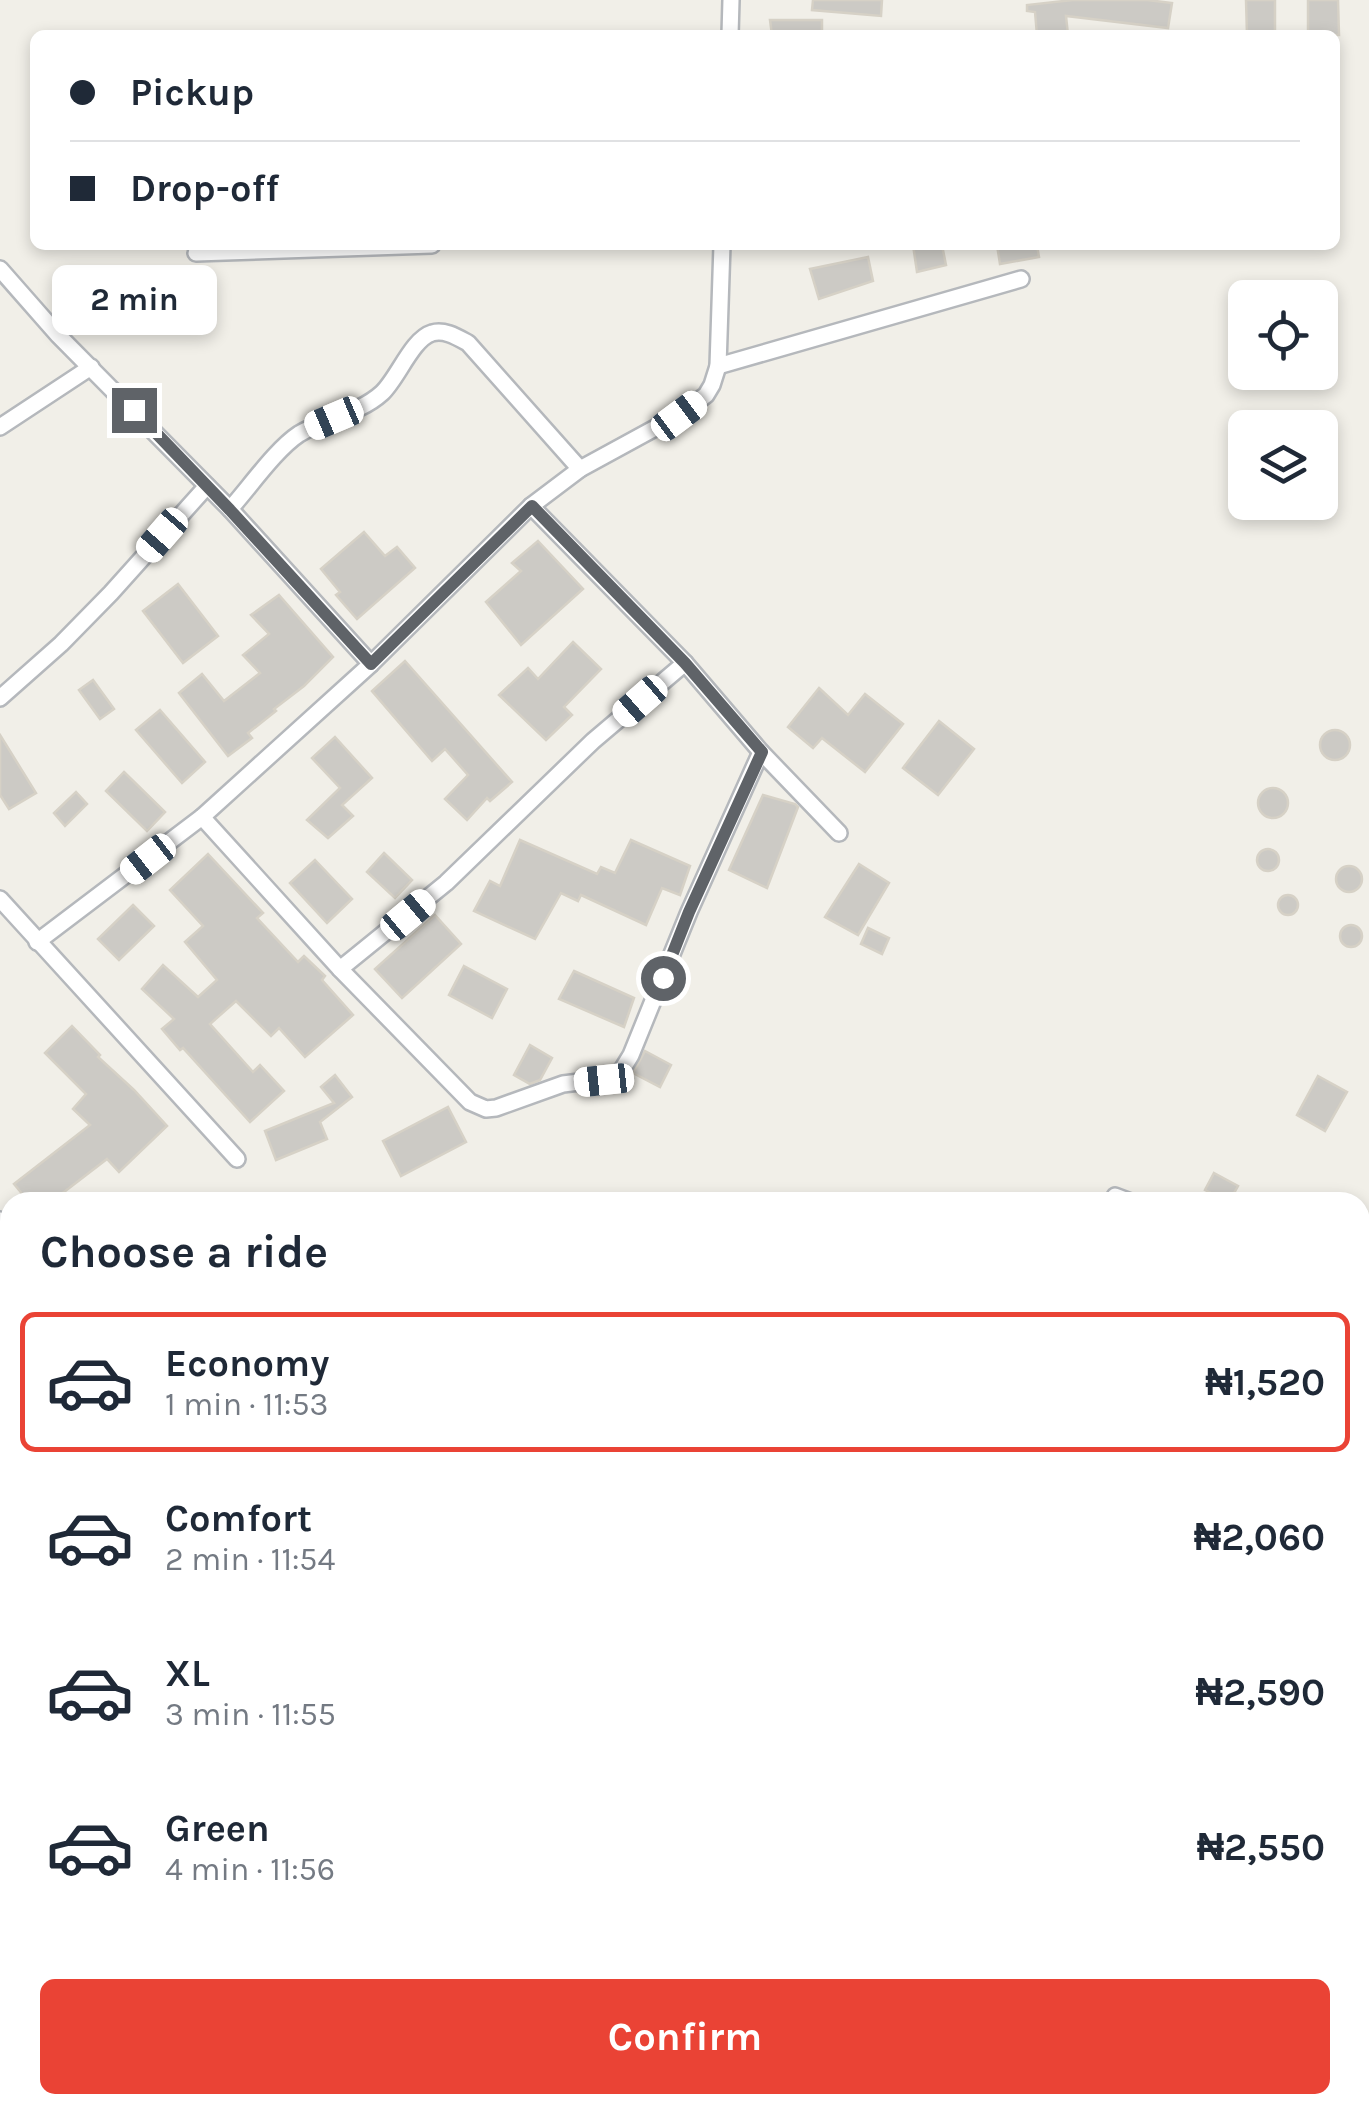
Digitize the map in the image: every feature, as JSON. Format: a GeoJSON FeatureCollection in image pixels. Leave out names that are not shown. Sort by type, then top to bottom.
{"type":"FeatureCollection","features":[{"type":"Feature","properties":{"kind":"street"},"geometry":{"type":"LineString","coordinates":[[730,30],[731,0]]}},
{"type":"Feature","properties":{"kind":"street"},"geometry":{"type":"LineString","coordinates":[[196,254],[301,250]]}},
{"type":"Feature","properties":{"kind":"street"},"geometry":{"type":"LineString","coordinates":[[37,942],[202,817],[371,664],[532,506],[580,470],[679,416],[706,395],[718,366],[722,250]]}},
{"type":"Feature","properties":{"kind":"street"},"geometry":{"type":"LineString","coordinates":[[0,269],[371,664]]}},
{"type":"Feature","properties":{"kind":"street"},"geometry":{"type":"LineString","coordinates":[[718,366],[1022,279]]}},
{"type":"Feature","properties":{"kind":"street"},"geometry":{"type":"LineString","coordinates":[[230,510],[289,442],[301,432],[368,404],[385,390],[421,339],[434,331],[451,334],[468,344],[580,470]]}},
{"type":"Feature","properties":{"kind":"street"},"geometry":{"type":"LineString","coordinates":[[0,427],[91,366]]}},
{"type":"Feature","properties":{"kind":"street"},"geometry":{"type":"LineString","coordinates":[[0,698],[110,594],[207,486]]}},
{"type":"Feature","properties":{"kind":"street"},"geometry":{"type":"LineString","coordinates":[[532,506],[685,663],[839,833]]}},
{"type":"Feature","properties":{"kind":"street"},"geometry":{"type":"LineString","coordinates":[[340,969],[446,884],[593,741],[685,663]]}},
{"type":"Feature","properties":{"kind":"street"},"geometry":{"type":"LineString","coordinates":[[202,817],[340,969],[470,1102],[486,1109],[496,1108],[564,1084],[604,1080],[620,1073],[762,752]]}},
{"type":"Feature","properties":{"kind":"street"},"geometry":{"type":"LineString","coordinates":[[0,898],[236,1159]]}},
{"type":"Feature","properties":{"kind":"building"},"geometry":{"type":"Polygon","coordinates":[[[813,0],[882,0],[881,16],[812,10],[813,0]]]}},
{"type":"Feature","properties":{"kind":"building"},"geometry":{"type":"Polygon","coordinates":[[[1073,0],[1172,3],[1168,28],[1066,16],[1067,30],[1037,30],[1035,12],[1027,11],[1027,5],[1073,0]]]}},
{"type":"Feature","properties":{"kind":"building"},"geometry":{"type":"Polygon","coordinates":[[[1246,0],[1275,0],[1275,30],[1247,30],[1246,0]]]}},
{"type":"Feature","properties":{"kind":"building"},"geometry":{"type":"Polygon","coordinates":[[[1308,0],[1338,0],[1339,30],[1308,30],[1308,0]]]}},
{"type":"Feature","properties":{"kind":"building"},"geometry":{"type":"Polygon","coordinates":[[[770,20],[822,20],[822,30],[771,30],[770,20]]]}},
{"type":"Feature","properties":{"kind":"building"},"geometry":{"type":"Polygon","coordinates":[[[914,250],[943,250],[946,265],[917,272],[914,250]]]}},
{"type":"Feature","properties":{"kind":"building"},"geometry":{"type":"Polygon","coordinates":[[[998,250],[1038,250],[1039,257],[1000,264],[998,250]]]}},
{"type":"Feature","properties":{"kind":"building"},"geometry":{"type":"Polygon","coordinates":[[[868,257],[873,281],[819,299],[810,269],[868,257]]]}},
{"type":"Feature","properties":{"kind":"building"},"geometry":{"type":"Polygon","coordinates":[[[364,532],[385,556],[397,547],[415,568],[357,619],[336,595],[340,592],[321,569],[364,532]]]}},
{"type":"Feature","properties":{"kind":"building"},"geometry":{"type":"Polygon","coordinates":[[[538,541],[583,589],[521,645],[486,602],[521,571],[512,563],[538,541]]]}},
{"type":"Feature","properties":{"kind":"building"},"geometry":{"type":"Polygon","coordinates":[[[178,584],[218,636],[183,663],[143,611],[178,584]]]}},
{"type":"Feature","properties":{"kind":"building"},"geometry":{"type":"Polygon","coordinates":[[[279,595],[333,657],[248,733],[252,738],[228,756],[179,693],[202,674],[224,701],[260,673],[243,655],[269,634],[251,615],[279,595]]]}},
{"type":"Feature","properties":{"kind":"building"},"geometry":{"type":"Polygon","coordinates":[[[573,642],[601,669],[564,707],[572,715],[546,740],[499,695],[528,668],[538,679],[573,642]]]}},
{"type":"Feature","properties":{"kind":"building"},"geometry":{"type":"Polygon","coordinates":[[[405,661],[512,782],[490,801],[487,798],[467,820],[445,799],[468,775],[445,749],[432,761],[372,691],[405,661]]]}},
{"type":"Feature","properties":{"kind":"building"},"geometry":{"type":"Polygon","coordinates":[[[93,680],[114,709],[100,719],[79,690],[93,680]]]}},
{"type":"Feature","properties":{"kind":"building"},"geometry":{"type":"Polygon","coordinates":[[[819,688],[848,715],[865,694],[903,724],[865,772],[822,738],[813,748],[788,727],[819,688]]]}},
{"type":"Feature","properties":{"kind":"building"},"geometry":{"type":"Polygon","coordinates":[[[160,710],[205,762],[182,783],[136,730],[160,710]]]}},
{"type":"Feature","properties":{"kind":"building"},"geometry":{"type":"Polygon","coordinates":[[[939,721],[974,749],[938,795],[903,768],[939,721]]]}},
{"type":"Feature","properties":{"kind":"building"},"geometry":{"type":"Polygon","coordinates":[[[1335,730],[1346,734],[1350,745],[1346,756],[1335,760],[1324,756],[1320,745],[1324,734],[1335,730]]]}},
{"type":"Feature","properties":{"kind":"building"},"geometry":{"type":"Polygon","coordinates":[[[0,735],[36,793],[9,809],[0,795],[0,735]]]}},
{"type":"Feature","properties":{"kind":"building"},"geometry":{"type":"Polygon","coordinates":[[[335,737],[372,778],[342,805],[353,816],[328,838],[307,820],[340,788],[312,758],[335,737]]]}},
{"type":"Feature","properties":{"kind":"building"},"geometry":{"type":"Polygon","coordinates":[[[124,772],[165,812],[147,831],[106,791],[124,772]]]}},
{"type":"Feature","properties":{"kind":"building"},"geometry":{"type":"Polygon","coordinates":[[[1273,788],[1284,792],[1288,803],[1284,814],[1273,818],[1262,814],[1258,803],[1262,792],[1273,788]]]}},
{"type":"Feature","properties":{"kind":"building"},"geometry":{"type":"Polygon","coordinates":[[[76,792],[87,804],[65,826],[54,813],[76,792]]]}},
{"type":"Feature","properties":{"kind":"building"},"geometry":{"type":"Polygon","coordinates":[[[763,795],[798,807],[767,888],[729,870],[763,795]]]}},
{"type":"Feature","properties":{"kind":"building"},"geometry":{"type":"Polygon","coordinates":[[[520,840],[597,874],[601,867],[615,873],[631,840],[690,866],[680,895],[662,888],[646,925],[581,895],[578,901],[561,893],[535,939],[474,911],[490,881],[500,886],[520,840]]]}},
{"type":"Feature","properties":{"kind":"building"},"geometry":{"type":"Polygon","coordinates":[[[1268,849],[1276,852],[1276,868],[1268,871],[1260,868],[1257,860],[1260,852],[1268,849]]]}},
{"type":"Feature","properties":{"kind":"building"},"geometry":{"type":"Polygon","coordinates":[[[384,853],[412,880],[395,898],[367,872],[384,853]]]}},
{"type":"Feature","properties":{"kind":"building"},"geometry":{"type":"Polygon","coordinates":[[[208,854],[263,913],[257,918],[298,962],[304,956],[325,976],[322,980],[353,1015],[305,1057],[279,1028],[271,1036],[236,1001],[210,1024],[253,1072],[260,1065],[284,1091],[250,1122],[162,1029],[174,1019],[142,989],[163,965],[198,997],[217,980],[185,942],[203,926],[170,890],[208,854]]]}},
{"type":"Feature","properties":{"kind":"building"},"geometry":{"type":"Polygon","coordinates":[[[315,860],[352,899],[327,923],[290,883],[315,860]]]}},
{"type":"Feature","properties":{"kind":"building"},"geometry":{"type":"Polygon","coordinates":[[[859,864],[889,883],[858,935],[825,917],[859,864]]]}},
{"type":"Feature","properties":{"kind":"building"},"geometry":{"type":"Polygon","coordinates":[[[1349,866],[1358,870],[1362,879],[1358,888],[1349,892],[1340,888],[1336,879],[1340,870],[1349,866]]]}},
{"type":"Feature","properties":{"kind":"building"},"geometry":{"type":"Polygon","coordinates":[[[1288,895],[1298,905],[1288,915],[1278,905],[1288,895]]]}},
{"type":"Feature","properties":{"kind":"building"},"geometry":{"type":"Polygon","coordinates":[[[133,905],[154,926],[119,960],[98,939],[133,905]]]}},
{"type":"Feature","properties":{"kind":"building"},"geometry":{"type":"Polygon","coordinates":[[[435,915],[461,944],[402,998],[375,969],[435,915]]]}},
{"type":"Feature","properties":{"kind":"building"},"geometry":{"type":"Polygon","coordinates":[[[1351,925],[1359,928],[1359,944],[1351,947],[1343,944],[1340,936],[1343,928],[1351,925]]]}},
{"type":"Feature","properties":{"kind":"building"},"geometry":{"type":"Polygon","coordinates":[[[868,928],[889,938],[882,954],[861,944],[868,928]]]}},
{"type":"Feature","properties":{"kind":"building"},"geometry":{"type":"Polygon","coordinates":[[[464,966],[507,989],[492,1018],[449,995],[464,966]]]}},
{"type":"Feature","properties":{"kind":"building"},"geometry":{"type":"Polygon","coordinates":[[[574,971],[634,998],[624,1027],[559,999],[574,971]]]}},
{"type":"Feature","properties":{"kind":"building"},"geometry":{"type":"Polygon","coordinates":[[[72,1026],[167,1126],[119,1172],[107,1159],[64,1192],[21,1192],[14,1184],[90,1125],[73,1109],[86,1094],[45,1053],[72,1026]]]}},
{"type":"Feature","properties":{"kind":"building"},"geometry":{"type":"Polygon","coordinates":[[[530,1045],[552,1058],[540,1080],[530,1084],[514,1075],[530,1045]]]}},
{"type":"Feature","properties":{"kind":"building"},"geometry":{"type":"Polygon","coordinates":[[[645,1051],[671,1065],[660,1087],[633,1073],[645,1051]]]}},
{"type":"Feature","properties":{"kind":"building"},"geometry":{"type":"Polygon","coordinates":[[[335,1075],[352,1097],[320,1122],[327,1139],[276,1160],[265,1131],[334,1103],[321,1087],[335,1075]]]}},
{"type":"Feature","properties":{"kind":"building"},"geometry":{"type":"Polygon","coordinates":[[[1318,1076],[1347,1092],[1325,1131],[1297,1115],[1318,1076]]]}},
{"type":"Feature","properties":{"kind":"building"},"geometry":{"type":"Polygon","coordinates":[[[448,1107],[466,1142],[401,1176],[383,1141],[448,1107]]]}},
{"type":"Feature","properties":{"kind":"building"},"geometry":{"type":"Polygon","coordinates":[[[1214,1173],[1238,1186],[1235,1192],[1205,1190],[1214,1173]]]}},
{"type":"Feature","properties":{"kind":"route"},"geometry":{"type":"LineString","coordinates":[[134,410],[371,664],[532,506],[685,663],[762,752],[663,978]]}}]}
